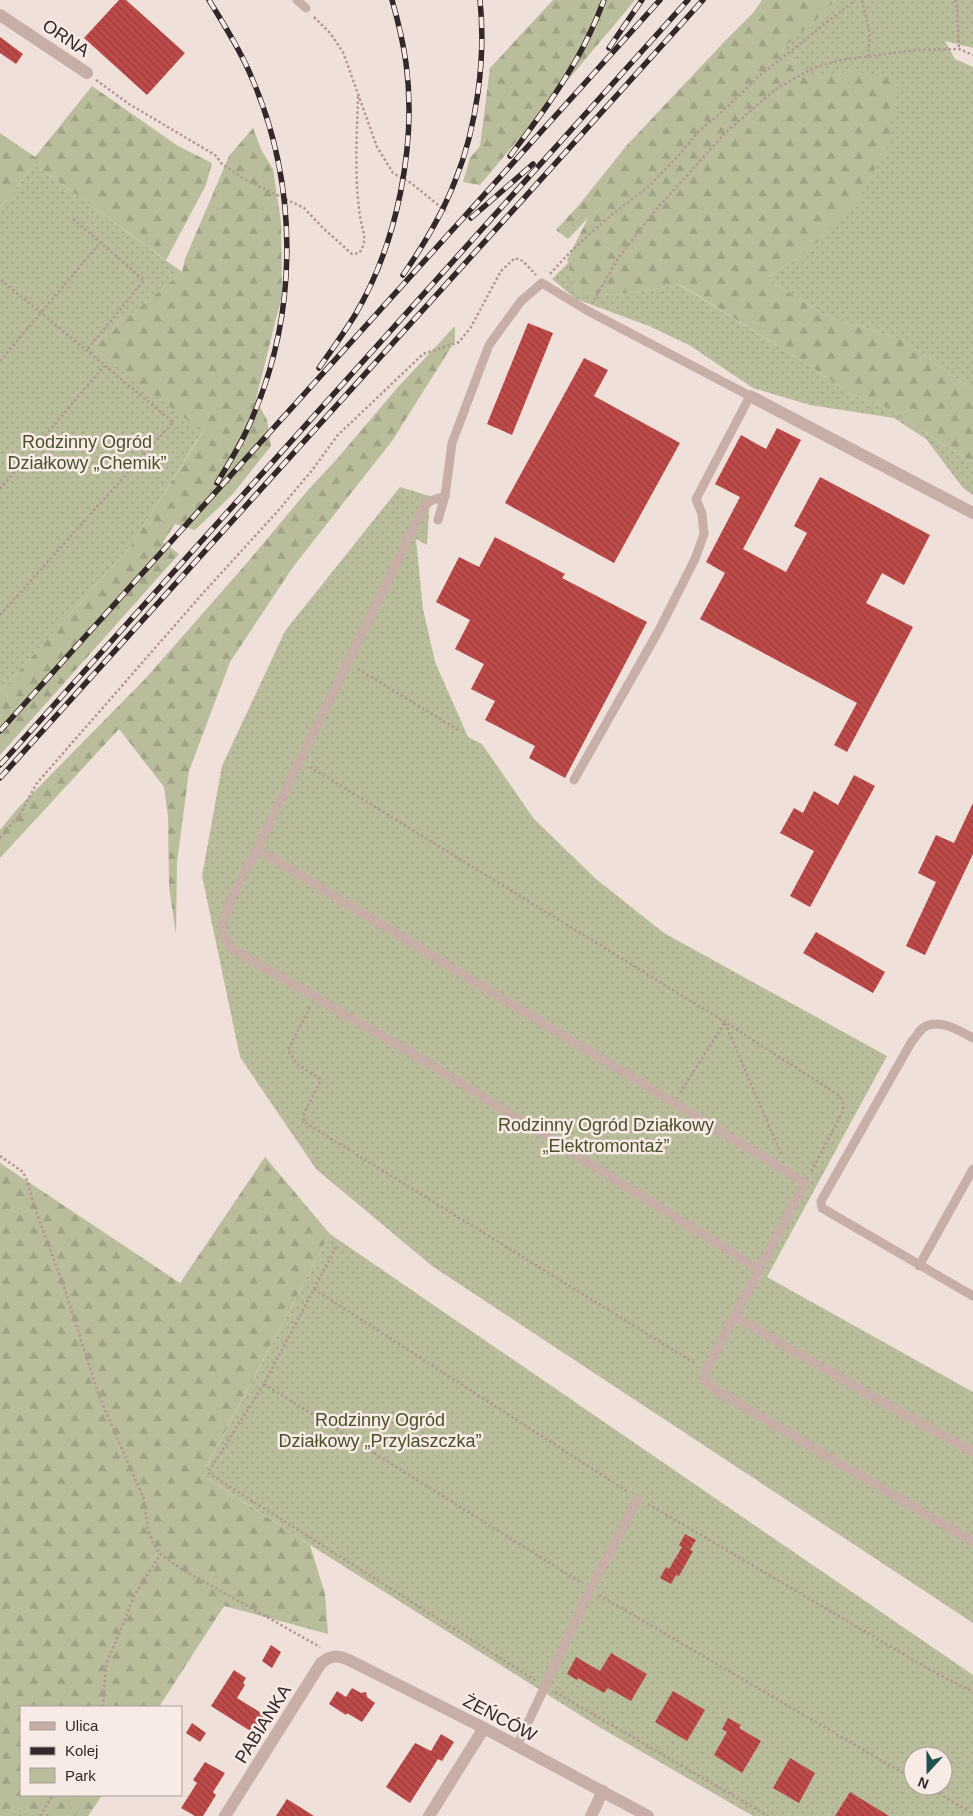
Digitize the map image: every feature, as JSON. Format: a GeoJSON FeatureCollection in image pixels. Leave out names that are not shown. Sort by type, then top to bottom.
{"type":"FeatureCollection","features":[{"type":"Feature","properties":{"kind":"street","name":"ORNA"},"geometry":{"type":"LineString","coordinates":[[0,15],[87,73]]}},
{"type":"Feature","properties":{"kind":"street"},"geometry":{"type":"LineString","coordinates":[[750,396],[973,512]]}},
{"type":"Feature","properties":{"kind":"street","name":"ŻEŃCÓW"},"geometry":{"type":"LineString","coordinates":[[335,1655],[349,1660],[484,1728],[648,1816]]}},
{"type":"Feature","properties":{"kind":"street","name":"PABIANKA"},"geometry":{"type":"LineString","coordinates":[[225,1816],[321,1663],[335,1655]]}},
{"type":"Feature","properties":{"kind":"street"},"geometry":{"type":"LineString","coordinates":[[429,1816],[484,1728]]}},
{"type":"Feature","properties":{"kind":"street"},"geometry":{"type":"LineString","coordinates":[[591,1816],[603,1791]]}},
{"type":"Feature","properties":{"kind":"lane"},"geometry":{"type":"LineString","coordinates":[[297,0],[306,8]]}},
{"type":"Feature","properties":{"kind":"lane"},"geometry":{"type":"LineString","coordinates":[[438,520],[444,496],[452,443],[489,345],[521,301],[542,283],[588,311],[750,396],[696,499],[702,514],[704,534],[695,559],[659,630],[574,780]]}},
{"type":"Feature","properties":{"kind":"lane"},"geometry":{"type":"LineString","coordinates":[[444,496],[430,501],[423,508],[233,895],[222,927],[223,935],[232,950],[430,1064],[760,1270]]}},
{"type":"Feature","properties":{"kind":"lane"},"geometry":{"type":"LineString","coordinates":[[257,849],[805,1183],[706,1370],[704,1380],[714,1390],[973,1542]]}},
{"type":"Feature","properties":{"kind":"lane"},"geometry":{"type":"LineString","coordinates":[[973,1038],[956,1029],[944,1026],[934,1024],[923,1028],[912,1041],[821,1201],[822,1208],[973,1296]]}},
{"type":"Feature","properties":{"kind":"lane"},"geometry":{"type":"LineString","coordinates":[[919,1266],[973,1169]]}},
{"type":"Feature","properties":{"kind":"lane"},"geometry":{"type":"LineString","coordinates":[[735,1317],[973,1452]]}},
{"type":"Feature","properties":{"kind":"lane"},"geometry":{"type":"LineString","coordinates":[[517,1746],[590,1590],[638,1498]]}},
{"type":"Feature","properties":{"kind":"path"},"geometry":{"type":"LineString","coordinates":[[0,838],[20,814],[37,784],[204,592],[277,512],[337,436],[423,354],[460,342],[471,327],[501,271],[508,263],[515,258],[523,262],[542,283],[578,244],[611,215],[648,187],[700,130],[758,77],[855,0]]}},
{"type":"Feature","properties":{"kind":"path"},"geometry":{"type":"LineString","coordinates":[[862,0],[870,34],[868,56]]}},
{"type":"Feature","properties":{"kind":"path"},"geometry":{"type":"LineString","coordinates":[[955,0],[957,6],[959,49]]}},
{"type":"Feature","properties":{"kind":"path"},"geometry":{"type":"LineString","coordinates":[[306,8],[330,33],[343,52],[377,147],[393,173],[411,183],[448,213]]}},
{"type":"Feature","properties":{"kind":"path"},"geometry":{"type":"LineString","coordinates":[[588,311],[620,257],[654,212],[726,132],[776,89],[813,68],[841,60],[916,50],[959,49],[973,55]]}},
{"type":"Feature","properties":{"kind":"path"},"geometry":{"type":"LineString","coordinates":[[87,73],[129,104],[215,155],[222,164],[244,179],[304,208],[352,254],[359,253],[364,246],[355,174],[358,96]]}},
{"type":"Feature","properties":{"kind":"path"},"geometry":{"type":"LineString","coordinates":[[73,219],[144,280],[86,352]]}},
{"type":"Feature","properties":{"kind":"path"},"geometry":{"type":"LineString","coordinates":[[0,361],[100,243]]}},
{"type":"Feature","properties":{"kind":"path"},"geometry":{"type":"LineString","coordinates":[[0,279],[173,422],[0,615]]}},
{"type":"Feature","properties":{"kind":"path"},"geometry":{"type":"LineString","coordinates":[[0,489],[104,366]]}},
{"type":"Feature","properties":{"kind":"path"},"geometry":{"type":"LineString","coordinates":[[348,663],[460,731]]}},
{"type":"Feature","properties":{"kind":"path"},"geometry":{"type":"LineString","coordinates":[[300,761],[725,1022],[840,1096],[843,1103],[843,1111],[805,1183]]}},
{"type":"Feature","properties":{"kind":"path"},"geometry":{"type":"LineString","coordinates":[[315,997],[288,1050],[297,1064],[320,1079],[319,1085],[303,1116],[304,1122],[706,1370]]}},
{"type":"Feature","properties":{"kind":"path"},"geometry":{"type":"LineString","coordinates":[[674,1103],[725,1022]]}},
{"type":"Feature","properties":{"kind":"path"},"geometry":{"type":"LineString","coordinates":[[725,1022],[790,1173]]}},
{"type":"Feature","properties":{"kind":"path"},"geometry":{"type":"LineString","coordinates":[[0,1156],[23,1172],[27,1180],[34,1206],[64,1286],[99,1396],[144,1498],[148,1529],[153,1543],[160,1554],[180,1568],[335,1655]]}},
{"type":"Feature","properties":{"kind":"path"},"geometry":{"type":"LineString","coordinates":[[336,1247],[264,1384],[208,1473],[544,1685],[768,1816]]}},
{"type":"Feature","properties":{"kind":"path"},"geometry":{"type":"LineString","coordinates":[[103,1706],[106,1665],[135,1594],[160,1554]]}},
{"type":"Feature","properties":{"kind":"path"},"geometry":{"type":"LineString","coordinates":[[40,1816],[52,1796]]}},
{"type":"Feature","properties":{"kind":"path"},"geometry":{"type":"LineString","coordinates":[[943,1796],[973,1814]]}},
{"type":"Feature","properties":{"kind":"green space"},"geometry":{"type":"Polygon","coordinates":[[[553,0],[635,0],[480,185],[463,182],[470,158],[480,146],[490,68],[553,0]]]}},
{"type":"Feature","properties":{"kind":"green space"},"geometry":{"type":"Polygon","coordinates":[[[762,0],[836,0],[812,24],[782,49],[809,78],[854,71],[898,80],[889,143],[858,200],[808,251],[766,278],[823,314],[903,340],[973,390],[973,463],[882,405],[852,395],[813,368],[681,285],[615,295],[576,292],[567,260],[588,218],[568,239],[556,230],[579,205],[627,145],[753,13],[762,0]]]}},
{"type":"Feature","properties":{"kind":"green space"},"geometry":{"type":"Polygon","coordinates":[[[836,0],[973,0],[973,48],[945,41],[955,59],[973,67],[973,390],[903,340],[823,314],[766,278],[808,251],[854,71],[809,79],[782,49],[812,24],[836,0]]]}},
{"type":"Feature","properties":{"kind":"green space"},"geometry":{"type":"Polygon","coordinates":[[[92,86],[178,146],[212,163],[206,185],[166,260],[34,164],[0,209],[0,133],[35,157],[92,86]]]}},
{"type":"Feature","properties":{"kind":"green space"},"geometry":{"type":"Polygon","coordinates":[[[253,128],[262,151],[273,169],[281,222],[282,295],[256,399],[267,420],[271,446],[232,495],[195,530],[175,524],[163,542],[179,554],[0,755],[0,692],[130,547],[203,432],[92,347],[182,272],[185,259],[229,156],[253,128]]]}},
{"type":"Feature","properties":{"kind":"green space","name":"Rodzinny Ogród Działkowy „Chemik”"},"geometry":{"type":"Polygon","coordinates":[[[34,164],[182,272],[92,347],[203,431],[130,547],[0,692],[0,209],[34,164]]]}},
{"type":"Feature","properties":{"kind":"green space"},"geometry":{"type":"Polygon","coordinates":[[[568,263],[576,292],[615,295],[680,285],[813,368],[852,395],[882,405],[973,463],[973,495],[963,488],[926,439],[894,418],[810,405],[753,388],[689,345],[649,326],[576,299],[552,279],[568,263]]]}},
{"type":"Feature","properties":{"kind":"green space"},"geometry":{"type":"Polygon","coordinates":[[[455,326],[455,341],[392,441],[293,567],[230,662],[189,771],[177,862],[176,935],[169,886],[168,816],[164,787],[119,729],[0,858],[0,830],[18,808],[146,678],[398,387],[455,326]]]}},
{"type":"Feature","properties":{"kind":"green space","name":"Rodzinny Ogród Działkowy „Elektromontaż”"},"geometry":{"type":"Polygon","coordinates":[[[400,487],[430,496],[427,545],[416,539],[423,609],[435,662],[468,737],[482,744],[534,819],[596,879],[664,933],[887,1056],[767,1277],[973,1392],[973,1623],[432,1266],[316,1169],[240,1057],[202,876],[222,766],[285,631],[400,487]]]}},
{"type":"Feature","properties":{"kind":"green space"},"geometry":{"type":"Polygon","coordinates":[[[265,1157],[330,1234],[202,1475],[310,1545],[325,1594],[328,1634],[224,1606],[160,1706],[20,1706],[20,1796],[101,1796],[88,1816],[0,1816],[0,1163],[180,1283],[265,1157]]]}},
{"type":"Feature","properties":{"kind":"green space","name":"Rodzinny Ogród Działkowy „Przylaszczka”"},"geometry":{"type":"Polygon","coordinates":[[[0,1163],[206,1468],[330,1234],[973,1675],[973,1816],[753,1816],[599,1727],[207,1478],[159,1706],[20,1706],[20,1796],[101,1796],[88,1816],[0,1816],[0,1163]]]}},
{"type":"Feature","properties":{"kind":"building"},"geometry":{"type":"Polygon","coordinates":[[[119,0],[126,0],[185,53],[147,95],[84,38],[119,0]]]}},
{"type":"Feature","properties":{"kind":"building"},"geometry":{"type":"Polygon","coordinates":[[[0,37],[23,54],[16,64],[0,53],[0,37]]]}},
{"type":"Feature","properties":{"kind":"building"},"geometry":{"type":"Polygon","coordinates":[[[528,323],[553,333],[512,435],[487,424],[528,323]]]}},
{"type":"Feature","properties":{"kind":"building"},"geometry":{"type":"Polygon","coordinates":[[[584,358],[608,370],[594,396],[680,443],[614,563],[505,503],[584,358]]]}},
{"type":"Feature","properties":{"kind":"building"},"geometry":{"type":"Polygon","coordinates":[[[777,428],[801,440],[743,549],[786,572],[807,533],[794,526],[820,477],[930,535],[904,585],[882,573],[866,603],[913,627],[847,752],[834,745],[857,703],[700,619],[725,573],[706,562],[740,497],[715,484],[741,435],[766,449],[777,428]]]}},
{"type":"Feature","properties":{"kind":"building"},"geometry":{"type":"Polygon","coordinates":[[[495,537],[565,574],[562,578],[647,622],[565,778],[529,758],[535,746],[485,720],[495,701],[471,689],[484,664],[455,649],[470,620],[436,602],[459,557],[479,567],[495,537]]]}},
{"type":"Feature","properties":{"kind":"building"},"geometry":{"type":"Polygon","coordinates":[[[854,775],[875,786],[810,907],[790,896],[814,851],[780,833],[794,808],[803,813],[814,791],[838,805],[854,775]]]}},
{"type":"Feature","properties":{"kind":"building"},"geometry":{"type":"Polygon","coordinates":[[[973,803],[973,854],[925,955],[906,946],[936,882],[918,873],[936,835],[954,843],[973,803]]]}},
{"type":"Feature","properties":{"kind":"building"},"geometry":{"type":"Polygon","coordinates":[[[816,932],[885,972],[873,993],[803,953],[816,932]]]}},
{"type":"Feature","properties":{"kind":"building"},"geometry":{"type":"Polygon","coordinates":[[[685,1534],[696,1540],[690,1550],[693,1551],[679,1576],[676,1575],[671,1584],[660,1578],[666,1567],[669,1569],[682,1547],[679,1545],[685,1534]]]}},
{"type":"Feature","properties":{"kind":"building"},"geometry":{"type":"Polygon","coordinates":[[[271,1645],[281,1652],[272,1668],[262,1661],[271,1645]]]}},
{"type":"Feature","properties":{"kind":"building"},"geometry":{"type":"Polygon","coordinates":[[[611,1653],[647,1674],[631,1701],[608,1688],[604,1693],[567,1674],[576,1657],[600,1671],[611,1653]]]}},
{"type":"Feature","properties":{"kind":"building"},"geometry":{"type":"Polygon","coordinates":[[[234,1670],[246,1678],[243,1683],[245,1685],[237,1698],[266,1716],[255,1734],[211,1706],[234,1670]]]}},
{"type":"Feature","properties":{"kind":"building"},"geometry":{"type":"Polygon","coordinates":[[[352,1688],[361,1693],[366,1692],[367,1697],[375,1703],[362,1722],[347,1713],[346,1715],[329,1704],[337,1691],[346,1697],[352,1688]]]}},
{"type":"Feature","properties":{"kind":"building"},"geometry":{"type":"Polygon","coordinates":[[[673,1691],[705,1710],[687,1741],[655,1722],[673,1691]]]}},
{"type":"Feature","properties":{"kind":"building"},"geometry":{"type":"Polygon","coordinates":[[[728,1718],[741,1725],[739,1728],[761,1741],[742,1773],[714,1755],[727,1732],[722,1729],[728,1718]]]}},
{"type":"Feature","properties":{"kind":"building"},"geometry":{"type":"Polygon","coordinates":[[[192,1723],[206,1733],[200,1742],[186,1733],[192,1723]]]}},
{"type":"Feature","properties":{"kind":"building"},"geometry":{"type":"Polygon","coordinates":[[[441,1734],[454,1742],[442,1761],[438,1759],[410,1803],[386,1787],[415,1743],[431,1751],[441,1734]]]}},
{"type":"Feature","properties":{"kind":"building"},"geometry":{"type":"Polygon","coordinates":[[[790,1758],[815,1773],[799,1803],[773,1788],[790,1758]]]}},
{"type":"Feature","properties":{"kind":"building"},"geometry":{"type":"Polygon","coordinates":[[[205,1762],[225,1773],[213,1792],[216,1795],[203,1816],[195,1816],[181,1808],[197,1783],[193,1780],[205,1762]]]}},
{"type":"Feature","properties":{"kind":"building"},"geometry":{"type":"Polygon","coordinates":[[[850,1792],[889,1816],[835,1816],[850,1792]]]}},
{"type":"Feature","properties":{"kind":"building"},"geometry":{"type":"Polygon","coordinates":[[[287,1799],[314,1816],[276,1816],[287,1799]]]}},
{"type":"Feature","properties":{"kind":"railway"},"geometry":{"type":"LineString","coordinates":[[209,0],[242,56],[266,117],[278,159],[284,202],[287,246],[285,290],[279,333],[268,375],[245,434],[217,483]]}},
{"type":"Feature","properties":{"kind":"railway"},"geometry":{"type":"LineString","coordinates":[[319,368],[351,322],[370,287],[392,226],[400,193],[406,160],[409,94],[406,63],[392,0]]}},
{"type":"Feature","properties":{"kind":"railway"},"geometry":{"type":"LineString","coordinates":[[403,275],[438,218],[463,160],[474,115],[481,69],[482,22],[480,0]]}},
{"type":"Feature","properties":{"kind":"railway"},"geometry":{"type":"LineString","coordinates":[[510,156],[569,73],[588,38],[604,0]]}},
{"type":"Feature","properties":{"kind":"railway"},"geometry":{"type":"LineString","coordinates":[[609,48],[642,0]]}},
{"type":"Feature","properties":{"kind":"railway"},"geometry":{"type":"LineString","coordinates":[[0,731],[660,0]]}},
{"type":"Feature","properties":{"kind":"railway"},"geometry":{"type":"LineString","coordinates":[[0,765],[688,0]]}},
{"type":"Feature","properties":{"kind":"railway"},"geometry":{"type":"LineString","coordinates":[[0,778],[703,0]]}},
{"type":"Feature","properties":{"kind":"railway"},"geometry":{"type":"LineString","coordinates":[[471,218],[533,164]]}}]}
